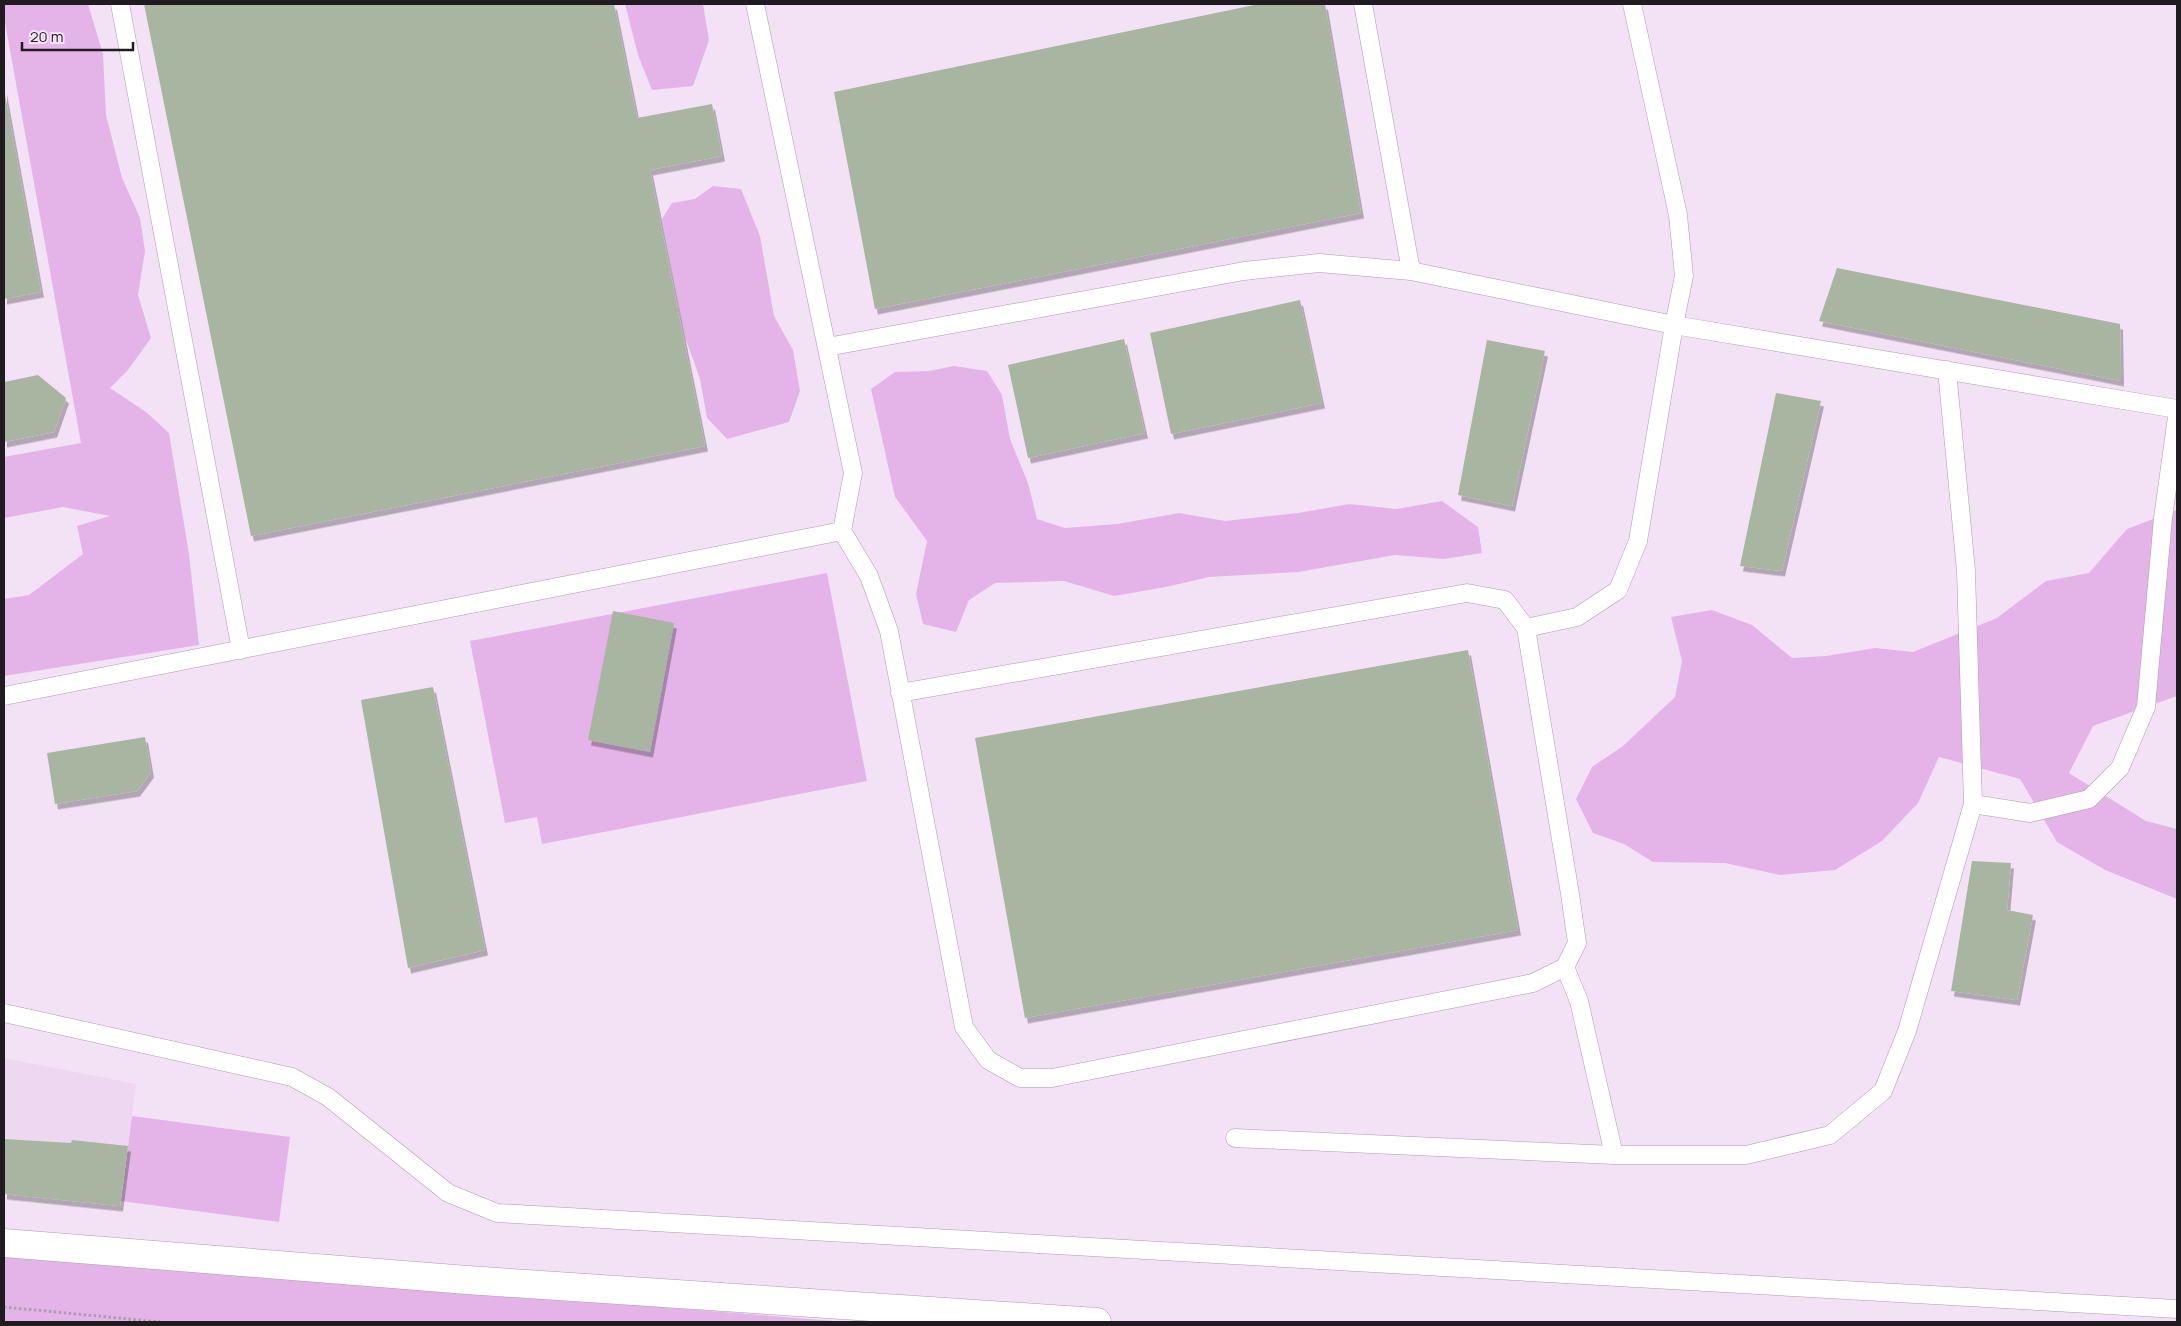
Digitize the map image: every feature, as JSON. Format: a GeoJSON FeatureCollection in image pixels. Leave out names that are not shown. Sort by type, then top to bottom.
{"type":"FeatureCollection","features":[{"type":"Feature","properties":{"kind":"street"},"geometry":{"type":"LineString","coordinates":[[4,1243],[467,1280],[1097,1322]]}},
{"type":"Feature","properties":{"kind":"lane"},"geometry":{"type":"LineString","coordinates":[[120,4],[241,650]]}},
{"type":"Feature","properties":{"kind":"lane"},"geometry":{"type":"LineString","coordinates":[[755,4],[853,473],[842,531],[869,576],[889,631],[900,693],[964,1027],[988,1060],[1020,1078],[1052,1078],[1534,983],[1565,967],[1577,943],[1526,628],[1505,600],[1467,593],[900,693]]}},
{"type":"Feature","properties":{"kind":"lane"},"geometry":{"type":"LineString","coordinates":[[1363,4],[1410,271]]}},
{"type":"Feature","properties":{"kind":"lane"},"geometry":{"type":"LineString","coordinates":[[1526,628],[1577,617],[1618,590],[1638,542],[1674,325],[1684,276],[1678,215],[1632,4]]}},
{"type":"Feature","properties":{"kind":"lane"},"geometry":{"type":"LineString","coordinates":[[827,347],[1244,271],[1319,263],[1410,271],[1674,325],[2177,409]]}},
{"type":"Feature","properties":{"kind":"lane"},"geometry":{"type":"LineString","coordinates":[[1235,1138],[1614,1155],[1746,1155],[1830,1135],[1883,1091],[1907,1031],[1973,804],[1966,571],[1947,370]]}},
{"type":"Feature","properties":{"kind":"lane"},"geometry":{"type":"LineString","coordinates":[[1973,804],[2030,813],[2089,800],[2120,768],[2146,707],[2163,518],[2177,417]]}},
{"type":"Feature","properties":{"kind":"lane"},"geometry":{"type":"LineString","coordinates":[[4,696],[842,531]]}},
{"type":"Feature","properties":{"kind":"lane"},"geometry":{"type":"LineString","coordinates":[[1565,967],[1579,1001],[1614,1155]]}},
{"type":"Feature","properties":{"kind":"lane"},"geometry":{"type":"LineString","coordinates":[[4,1013],[292,1077],[328,1097],[448,1193],[497,1214],[2177,1309]]}},
{"type":"Feature","properties":{"kind":"path"},"geometry":{"type":"LineString","coordinates":[[4,1307],[160,1322]]}},
{"type":"Feature","properties":{"kind":"shaded area"},"geometry":{"type":"Polygon","coordinates":[[[4,4],[88,4],[103,54],[106,115],[122,178],[140,218],[145,251],[138,295],[151,338],[128,370],[110,388],[146,412],[169,433],[189,554],[199,645],[4,676],[4,599],[29,595],[83,554],[77,526],[110,516],[63,507],[4,518],[4,457],[81,443],[4,17],[4,4]]]}},
{"type":"Feature","properties":{"kind":"shaded area"},"geometry":{"type":"Polygon","coordinates":[[[625,4],[703,4],[709,40],[693,86],[652,90],[638,55],[625,4]]]}},
{"type":"Feature","properties":{"kind":"shaded area"},"geometry":{"type":"Polygon","coordinates":[[[713,186],[741,189],[760,236],[774,316],[793,350],[800,391],[789,422],[727,439],[707,418],[700,379],[685,337],[662,219],[672,203],[695,199],[713,186]]]}},
{"type":"Feature","properties":{"kind":"shaded area"},"geometry":{"type":"Polygon","coordinates":[[[954,366],[987,371],[1002,395],[1010,439],[1028,483],[1037,519],[1065,528],[1117,524],[1179,513],[1225,521],[1298,513],[1350,504],[1396,509],[1442,501],[1478,527],[1482,553],[1444,559],[1395,555],[1298,572],[1209,577],[1114,596],[1064,581],[995,583],[969,600],[956,632],[923,624],[916,594],[927,541],[895,497],[871,389],[895,372],[929,371],[954,366]]]}},
{"type":"Feature","properties":{"kind":"shaded area"},"geometry":{"type":"Polygon","coordinates":[[[2177,510],[2177,696],[2093,726],[2069,773],[2146,821],[2177,829],[2177,899],[2105,870],[2057,842],[2020,779],[1939,757],[1918,803],[1882,841],[1835,870],[1780,875],[1725,863],[1653,862],[1624,844],[1593,833],[1576,799],[1592,767],[1623,746],[1675,697],[1682,661],[1671,617],[1712,610],[1752,625],[1792,658],[1826,656],[1875,648],[1913,652],[1997,618],[2046,581],[2089,573],[2127,529],[2177,510]]]}},
{"type":"Feature","properties":{"kind":"shaded area"},"geometry":{"type":"Polygon","coordinates":[[[827,573],[867,781],[542,844],[537,817],[505,823],[470,641],[827,573]]]}},
{"type":"Feature","properties":{"kind":"shaded area"},"geometry":{"type":"Polygon","coordinates":[[[4,1058],[136,1084],[120,1206],[4,1194],[4,1058]]]}},
{"type":"Feature","properties":{"kind":"shaded area"},"geometry":{"type":"Polygon","coordinates":[[[132,1116],[290,1137],[279,1222],[121,1201],[132,1116]]]}},
{"type":"Feature","properties":{"kind":"shaded area"},"geometry":{"type":"Polygon","coordinates":[[[4,1254],[847,1322],[4,1322],[4,1254]]]}},
{"type":"Feature","properties":{"kind":"building"},"geometry":{"type":"Polygon","coordinates":[[[144,4],[614,4],[637,118],[712,104],[722,156],[650,170],[705,446],[251,536],[144,4]]]}},
{"type":"Feature","properties":{"kind":"building"},"geometry":{"type":"Polygon","coordinates":[[[1259,4],[1325,4],[1361,213],[875,309],[834,92],[1259,4]]]}},
{"type":"Feature","properties":{"kind":"building"},"geometry":{"type":"Polygon","coordinates":[[[4,89],[41,292],[4,299],[4,89]]]}},
{"type":"Feature","properties":{"kind":"building"},"geometry":{"type":"Polygon","coordinates":[[[1837,268],[2120,324],[2121,381],[1819,321],[1837,268]]]}},
{"type":"Feature","properties":{"kind":"building"},"geometry":{"type":"Polygon","coordinates":[[[1300,300],[1322,403],[1171,434],[1150,333],[1300,300]]]}},
{"type":"Feature","properties":{"kind":"building"},"geometry":{"type":"Polygon","coordinates":[[[1124,339],[1145,433],[1028,458],[1008,365],[1124,339]]]}},
{"type":"Feature","properties":{"kind":"building"},"geometry":{"type":"Polygon","coordinates":[[[1487,340],[1545,351],[1512,506],[1458,495],[1487,340]]]}},
{"type":"Feature","properties":{"kind":"building"},"geometry":{"type":"Polygon","coordinates":[[[38,375],[66,398],[54,432],[4,442],[4,382],[38,375]]]}},
{"type":"Feature","properties":{"kind":"building"},"geometry":{"type":"Polygon","coordinates":[[[1776,393],[1821,401],[1782,571],[1740,566],[1776,393]]]}},
{"type":"Feature","properties":{"kind":"building"},"geometry":{"type":"Polygon","coordinates":[[[613,611],[674,623],[650,752],[588,740],[613,611]]]}},
{"type":"Feature","properties":{"kind":"building"},"geometry":{"type":"Polygon","coordinates":[[[1468,650],[1518,930],[1025,1018],[975,738],[1468,650]]]}},
{"type":"Feature","properties":{"kind":"building"},"geometry":{"type":"Polygon","coordinates":[[[433,687],[485,950],[408,968],[361,700],[433,687]]]}},
{"type":"Feature","properties":{"kind":"building"},"geometry":{"type":"Polygon","coordinates":[[[145,737],[151,772],[137,791],[55,804],[47,753],[145,737]]]}},
{"type":"Feature","properties":{"kind":"building"},"geometry":{"type":"Polygon","coordinates":[[[1972,861],[2011,863],[2007,910],[2033,915],[2017,1000],[1951,991],[1972,861]]]}},
{"type":"Feature","properties":{"kind":"building"},"geometry":{"type":"Polygon","coordinates":[[[4,1139],[71,1143],[72,1140],[128,1146],[120,1206],[4,1194],[4,1139]]]}}]}
